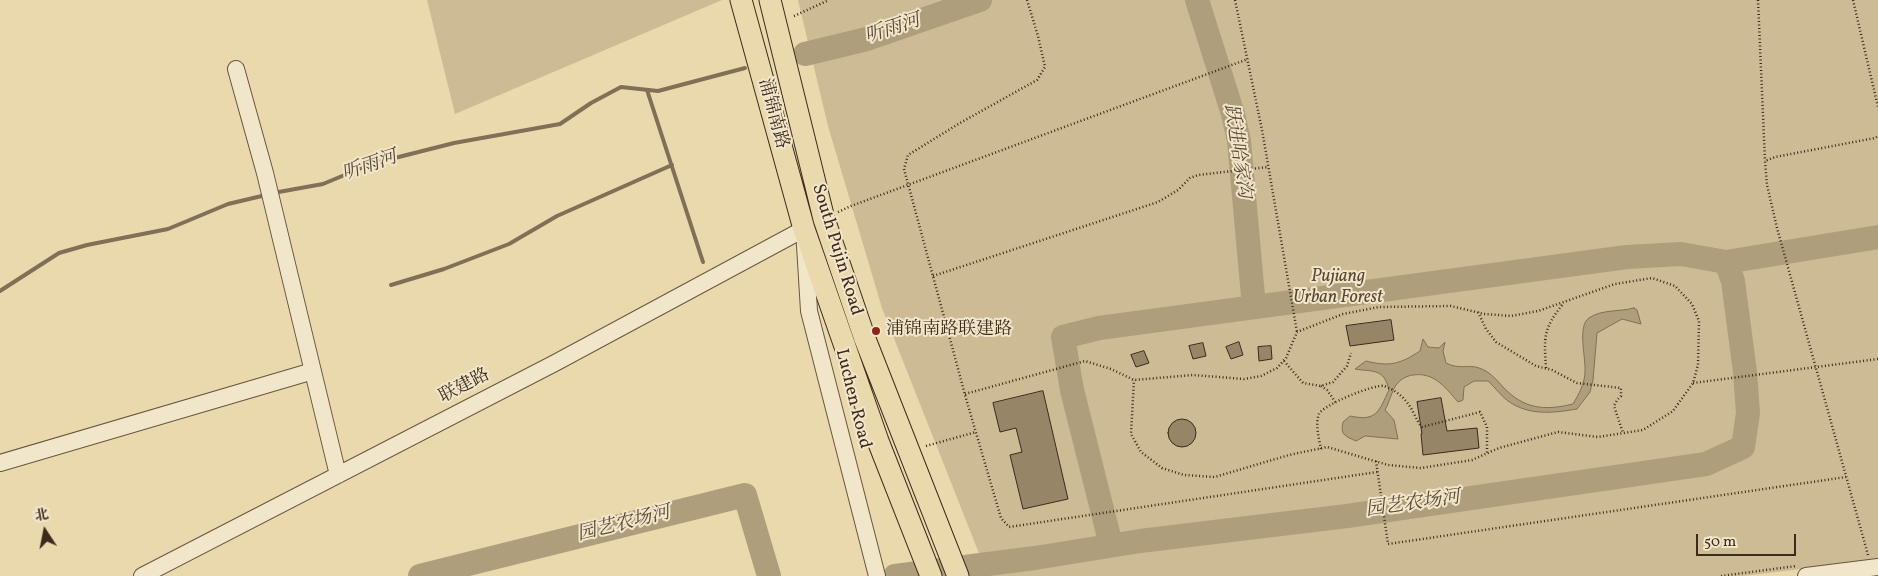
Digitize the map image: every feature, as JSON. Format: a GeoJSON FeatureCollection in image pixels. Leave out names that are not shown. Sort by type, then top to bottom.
{"type":"FeatureCollection","features":[{"type":"Feature","properties":{"kind":"main road","name":"浦锦南路"},"geometry":{"type":"LineString","coordinates":[[740,0],[804,229]]}},
{"type":"Feature","properties":{"kind":"main road","name":"South Pujin Road"},"geometry":{"type":"LineString","coordinates":[[770,0],[824,219],[865,339],[958,576]]}},
{"type":"Feature","properties":{"kind":"main road","name":"South Pujin Road"},"geometry":{"type":"LineString","coordinates":[[804,229],[878,441],[931,576]]}},
{"type":"Feature","properties":{"kind":"street"},"geometry":{"type":"LineString","coordinates":[[236,69],[265,173],[338,475]]}},
{"type":"Feature","properties":{"kind":"street","name":"联建路"},"geometry":{"type":"LineString","coordinates":[[142,576],[555,362],[804,229]]}},
{"type":"Feature","properties":{"kind":"street","name":"Luchen Road"},"geometry":{"type":"LineString","coordinates":[[804,229],[809,311],[877,576]]}},
{"type":"Feature","properties":{"kind":"street"},"geometry":{"type":"LineString","coordinates":[[0,463],[313,371]]}},
{"type":"Feature","properties":{"kind":"street"},"geometry":{"type":"LineString","coordinates":[[1806,576],[1875,568]]}},
{"type":"Feature","properties":{"kind":"path"},"geometry":{"type":"LineString","coordinates":[[794,16],[829,0]]}},
{"type":"Feature","properties":{"kind":"path"},"geometry":{"type":"LineString","coordinates":[[965,394],[1085,360],[1134,380],[1193,375],[1244,379],[1261,376],[1277,368],[1284,361],[1297,332],[1248,59],[1235,0]]}},
{"type":"Feature","properties":{"kind":"path"},"geometry":{"type":"LineString","coordinates":[[1758,0],[1765,161],[1768,185],[1777,228],[1846,477],[1875,568]]}},
{"type":"Feature","properties":{"kind":"path"},"geometry":{"type":"LineString","coordinates":[[1853,0],[1878,107]]}},
{"type":"Feature","properties":{"kind":"path"},"geometry":{"type":"LineString","coordinates":[[1027,2],[1038,36],[1045,67],[1037,80],[908,154],[904,169],[1001,518],[1010,527],[1377,472]]}},
{"type":"Feature","properties":{"kind":"path"},"geometry":{"type":"LineString","coordinates":[[824,219],[852,206],[1248,59]]}},
{"type":"Feature","properties":{"kind":"path"},"geometry":{"type":"LineString","coordinates":[[1765,161],[1775,157],[1878,136]]}},
{"type":"Feature","properties":{"kind":"path"},"geometry":{"type":"LineString","coordinates":[[933,276],[1158,202],[1178,190],[1190,178],[1198,175],[1268,167]]}},
{"type":"Feature","properties":{"kind":"path"},"geometry":{"type":"LineString","coordinates":[[1134,380],[1131,434],[1141,452],[1162,468],[1184,475],[1215,477],[1289,455],[1328,447],[1388,465],[1421,468],[1472,460],[1499,448],[1558,432],[1598,437],[1643,430],[1674,411],[1693,383],[1698,365],[1699,321],[1692,304],[1675,286],[1652,278],[1615,284],[1564,303],[1512,316],[1478,312],[1451,306],[1379,307],[1343,314],[1297,332]]}},
{"type":"Feature","properties":{"kind":"path"},"geometry":{"type":"LineString","coordinates":[[1546,368],[1544,346],[1547,327],[1564,303]]}},
{"type":"Feature","properties":{"kind":"path"},"geometry":{"type":"LineString","coordinates":[[1478,312],[1486,330],[1496,342],[1536,366],[1546,368],[1578,383],[1621,388],[1621,396],[1614,406],[1623,433]]}},
{"type":"Feature","properties":{"kind":"path"},"geometry":{"type":"LineString","coordinates":[[1321,386],[1333,382],[1347,366],[1351,353]]}},
{"type":"Feature","properties":{"kind":"path"},"geometry":{"type":"LineString","coordinates":[[1693,383],[1878,359]]}},
{"type":"Feature","properties":{"kind":"path"},"geometry":{"type":"LineString","coordinates":[[1284,361],[1304,383],[1321,386],[1327,390],[1336,403]]}},
{"type":"Feature","properties":{"kind":"path"},"geometry":{"type":"LineString","coordinates":[[1321,449],[1317,427],[1319,414],[1325,408],[1356,393],[1385,386],[1406,400],[1422,427],[1480,412],[1487,433],[1487,454]]}},
{"type":"Feature","properties":{"kind":"path"},"geometry":{"type":"LineString","coordinates":[[908,451],[976,432]]}},
{"type":"Feature","properties":{"kind":"path"},"geometry":{"type":"LineString","coordinates":[[1376,461],[1388,544],[1846,477]]}},
{"type":"Feature","properties":{"kind":"green space"},"geometry":{"type":"Polygon","coordinates":[[[427,0],[722,0],[455,114],[427,0]]]}},
{"type":"Feature","properties":{"kind":"green space","name":"Pujiang Urban Forest"},"geometry":{"type":"Polygon","coordinates":[[[798,0],[1878,0],[1878,560],[1743,576],[988,576],[882,308],[828,126],[798,0]]]}},
{"type":"Feature","properties":{"kind":"shaded area"},"geometry":{"type":"Polygon","coordinates":[[[1634,308],[1637,310],[1641,324],[1622,319],[1597,333],[1593,380],[1590,392],[1577,409],[1541,412],[1524,409],[1508,401],[1488,381],[1474,381],[1464,387],[1463,400],[1458,402],[1444,386],[1433,378],[1413,375],[1404,378],[1396,385],[1385,410],[1394,420],[1398,439],[1365,436],[1356,441],[1346,436],[1342,430],[1343,422],[1350,416],[1366,417],[1376,413],[1389,390],[1381,374],[1355,369],[1366,361],[1388,364],[1406,359],[1420,351],[1423,339],[1428,347],[1439,348],[1445,342],[1443,351],[1446,363],[1455,366],[1483,369],[1511,394],[1527,404],[1553,407],[1573,404],[1585,375],[1583,328],[1585,322],[1600,313],[1634,308]]]}},
{"type":"Feature","properties":{"kind":"building"},"geometry":{"type":"Polygon","coordinates":[[[1391,320],[1394,340],[1350,346],[1346,326],[1391,320]]]}},
{"type":"Feature","properties":{"kind":"building"},"geometry":{"type":"Polygon","coordinates":[[[1239,342],[1243,355],[1231,359],[1226,347],[1239,342]]]}},
{"type":"Feature","properties":{"kind":"building"},"geometry":{"type":"Polygon","coordinates":[[[1203,343],[1206,356],[1193,359],[1189,346],[1203,343]]]}},
{"type":"Feature","properties":{"kind":"building"},"geometry":{"type":"Polygon","coordinates":[[[1271,346],[1272,359],[1259,361],[1258,347],[1271,346]]]}},
{"type":"Feature","properties":{"kind":"building"},"geometry":{"type":"Polygon","coordinates":[[[1144,351],[1149,363],[1136,367],[1131,355],[1144,351]]]}},
{"type":"Feature","properties":{"kind":"building"},"geometry":{"type":"Polygon","coordinates":[[[1043,391],[1068,499],[1023,509],[1010,455],[1022,452],[1016,428],[1000,432],[993,403],[1043,391]]]}},
{"type":"Feature","properties":{"kind":"building"},"geometry":{"type":"Polygon","coordinates":[[[1441,398],[1447,431],[1477,428],[1479,448],[1423,455],[1417,402],[1441,398]]]}},
{"type":"Feature","properties":{"kind":"building"},"geometry":{"type":"Polygon","coordinates":[[[1182,419],[1192,423],[1196,433],[1192,443],[1182,447],[1172,443],[1168,433],[1172,423],[1182,419]]]}},
{"type":"Feature","properties":{"kind":"waterway","name":"听雨河"},"geometry":{"type":"LineString","coordinates":[[805,54],[867,39],[980,0]]}},
{"type":"Feature","properties":{"kind":"waterway","name":"跃进哈家沟"},"geometry":{"type":"LineString","coordinates":[[1197,0],[1233,114],[1239,141],[1254,307]]}},
{"type":"Feature","properties":{"kind":"waterway","name":"听雨河"},"geometry":{"type":"LineString","coordinates":[[273,193],[323,184],[371,164],[454,143],[560,124],[591,103],[621,87],[658,91],[745,68]]}},
{"type":"Feature","properties":{"kind":"waterway"},"geometry":{"type":"LineString","coordinates":[[647,90],[703,262]]}},
{"type":"Feature","properties":{"kind":"waterway"},"geometry":{"type":"LineString","coordinates":[[391,285],[444,269],[509,244],[557,216],[672,165]]}},
{"type":"Feature","properties":{"kind":"waterway","name":"听雨河"},"geometry":{"type":"LineString","coordinates":[[0,291],[59,253],[87,245],[168,229],[228,204],[266,195]]}},
{"type":"Feature","properties":{"kind":"waterway"},"geometry":{"type":"LineString","coordinates":[[1111,545],[1072,390],[1063,337],[1099,328],[1627,257],[1681,254],[1726,262],[1878,237]]}},
{"type":"Feature","properties":{"kind":"waterway","name":"园艺农场河"},"geometry":{"type":"LineString","coordinates":[[895,576],[1035,558],[1140,541],[1347,516],[1706,464],[1743,447],[1748,413],[1745,372],[1733,281],[1726,262]]}},
{"type":"Feature","properties":{"kind":"waterway","name":"园艺农场河"},"geometry":{"type":"LineString","coordinates":[[420,576],[745,495],[769,576]]}},
{"type":"Feature","properties":{"kind":"place","name":"浦锦南路联建路"},"geometry":{"type":"Point","coordinates":[876,331]}}]}
